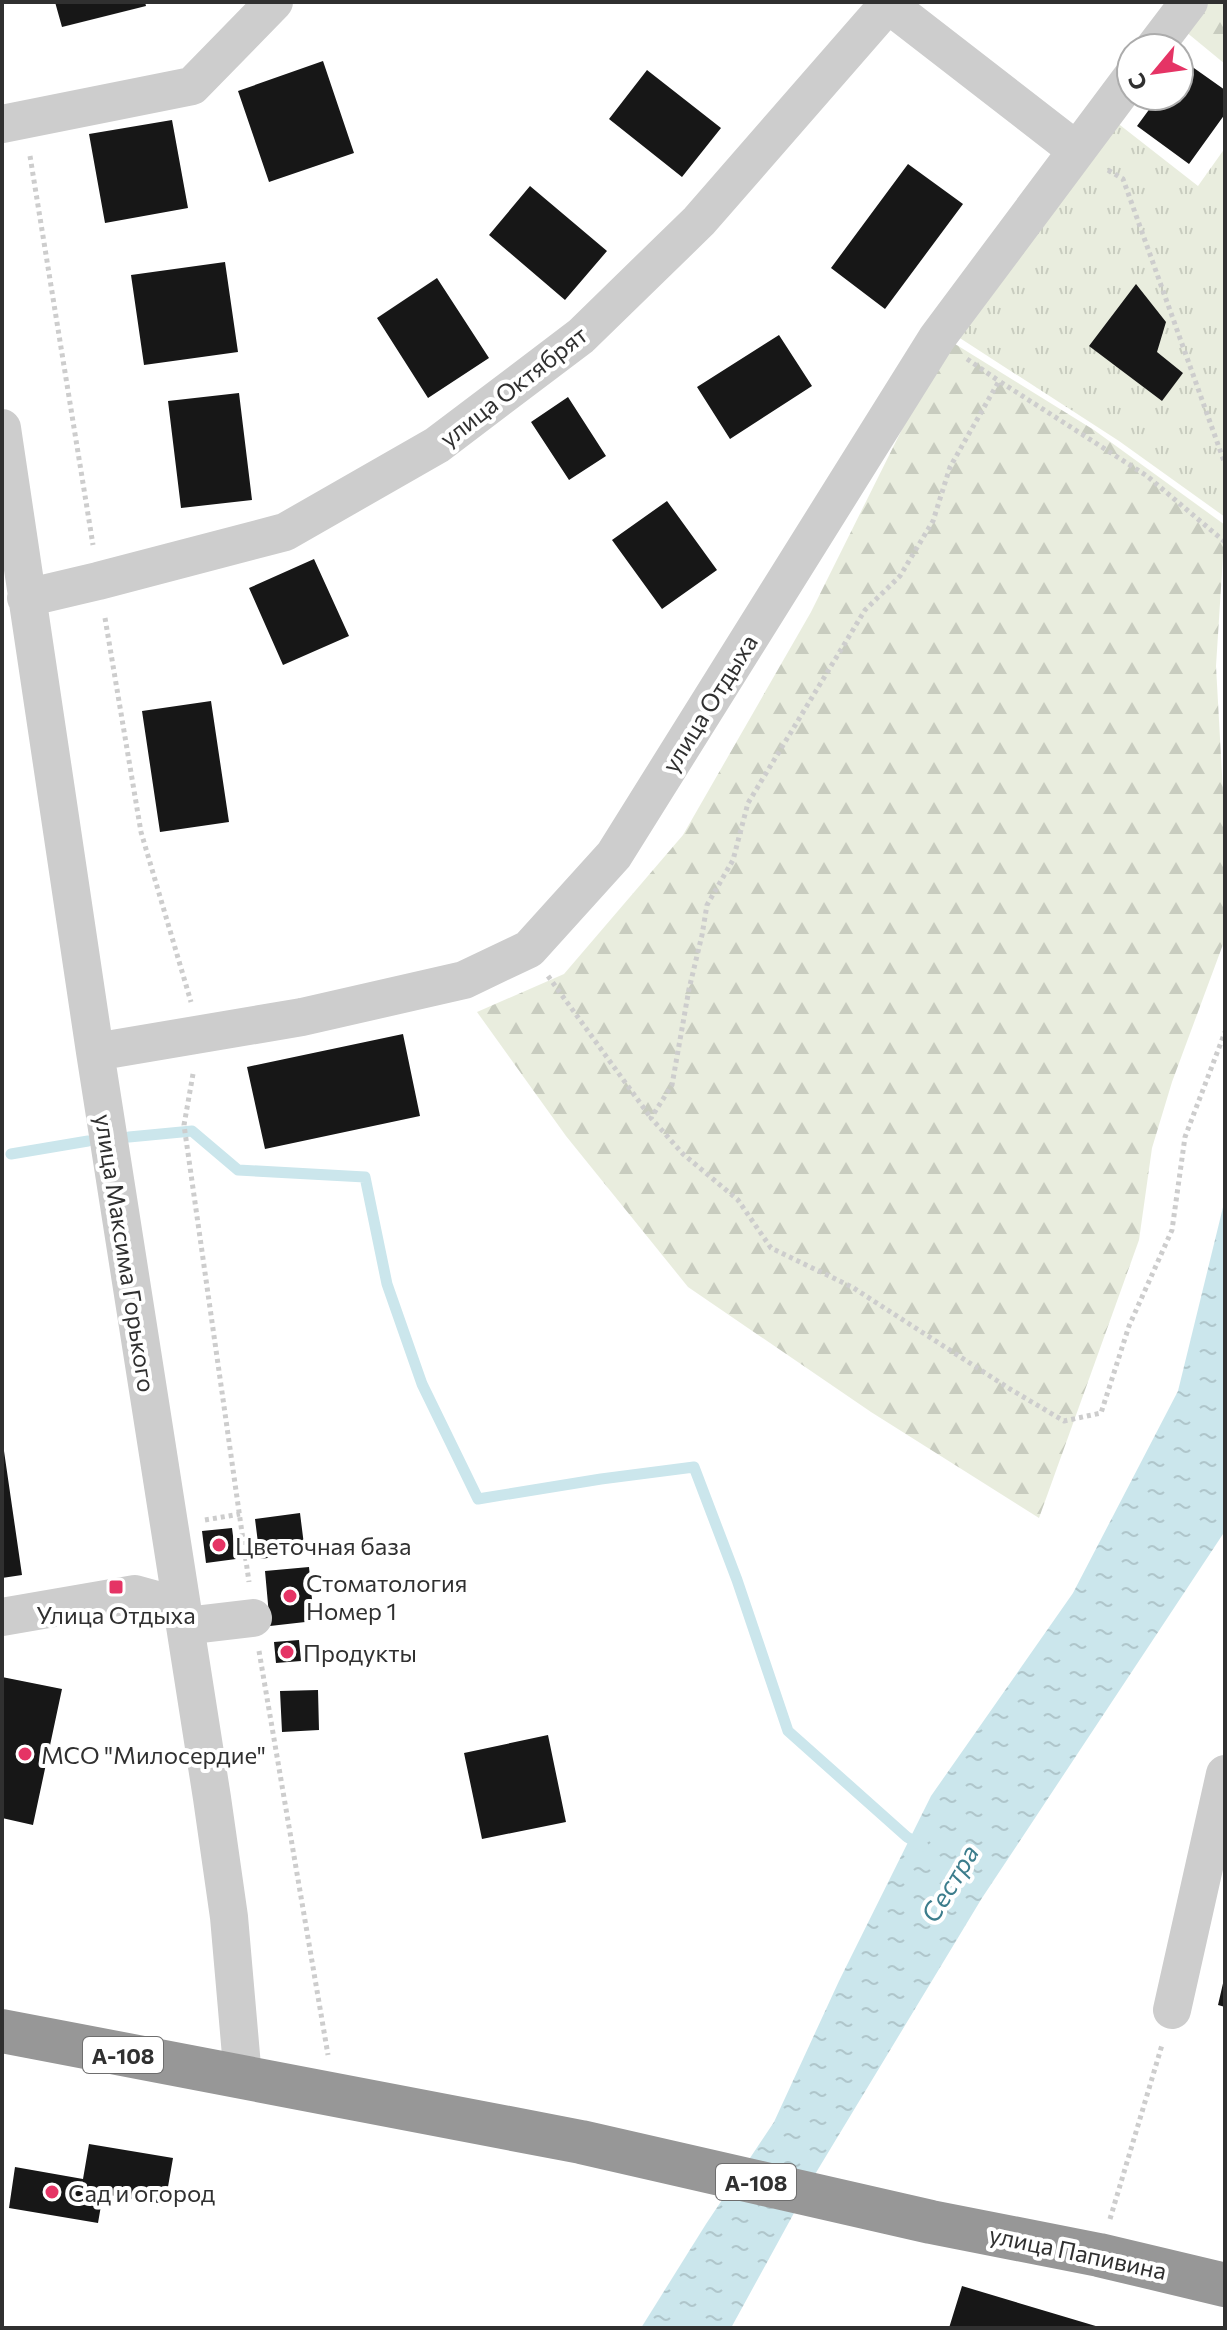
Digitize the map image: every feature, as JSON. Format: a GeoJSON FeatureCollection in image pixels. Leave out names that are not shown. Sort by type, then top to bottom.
{"type":"FeatureCollection","features":[{"type":"Feature","properties":{"kind":"highway","name":"А-108"},"geometry":{"type":"LineString","coordinates":[[2,2031],[243,2078]]}},
{"type":"Feature","properties":{"kind":"highway","name":"улица Папивина"},"geometry":{"type":"LineString","coordinates":[[243,2078],[581,2142],[1225,2285]]}},
{"type":"Feature","properties":{"kind":"street"},"geometry":{"type":"LineString","coordinates":[[13,122],[192,86],[274,2]]}},
{"type":"Feature","properties":{"kind":"street"},"geometry":{"type":"LineString","coordinates":[[1166,32],[1189,2]]}},
{"type":"Feature","properties":{"kind":"street"},"geometry":{"type":"LineString","coordinates":[[888,3],[1076,150]]}},
{"type":"Feature","properties":{"kind":"street","name":"улица Октябрят"},"geometry":{"type":"LineString","coordinates":[[26,598],[285,532],[437,445],[581,336],[699,221],[888,3]]}},
{"type":"Feature","properties":{"kind":"street","name":"улица Отдыха"},"geometry":{"type":"LineString","coordinates":[[95,1052],[302,1017],[464,980],[529,949],[614,855],[937,338],[1115,99]]}},
{"type":"Feature","properties":{"kind":"street","name":"улица Максима Горького"},"geometry":{"type":"LineString","coordinates":[[2,428],[229,1917],[243,2078]]}},
{"type":"Feature","properties":{"kind":"street"},"geometry":{"type":"LineString","coordinates":[[2,1617],[135,1594],[183,1616],[253,1618]]}},
{"type":"Feature","properties":{"kind":"street"},"geometry":{"type":"LineString","coordinates":[[1172,2010],[1225,1774]]}},
{"type":"Feature","properties":{"kind":"path"},"geometry":{"type":"LineString","coordinates":[[13,122],[141,832],[200,1034],[184,1125],[186,1136]]}},
{"type":"Feature","properties":{"kind":"path"},"geometry":{"type":"LineString","coordinates":[[1076,150],[1123,179],[1225,464]]}},
{"type":"Feature","properties":{"kind":"path"},"geometry":{"type":"LineString","coordinates":[[651,1118],[672,1085],[707,905],[733,860],[748,803],[865,610],[900,576],[933,521],[950,467],[999,381],[1147,476],[1225,542]]}},
{"type":"Feature","properties":{"kind":"path"},"geometry":{"type":"LineString","coordinates":[[529,949],[651,1118],[683,1154],[738,1200],[771,1248],[852,1287],[1064,1421],[1101,1413],[1129,1326],[1172,1230],[1185,1137],[1225,1032]]}},
{"type":"Feature","properties":{"kind":"path"},"geometry":{"type":"LineString","coordinates":[[202,1520],[240,1514]]}},
{"type":"Feature","properties":{"kind":"path"},"geometry":{"type":"LineString","coordinates":[[1099,2255],[1172,2010]]}},
{"type":"Feature","properties":{"kind":"green space"},"geometry":{"type":"Polygon","coordinates":[[[1187,2],[1225,2],[1225,64],[1195,39],[1195,32],[1186,32],[1174,22],[1187,2]]]}},
{"type":"Feature","properties":{"kind":"green space"},"geometry":{"type":"Polygon","coordinates":[[[1093,104],[1198,186],[1225,148],[1225,517],[1119,441],[949,331],[1093,104]]]}},
{"type":"Feature","properties":{"kind":"green space"},"geometry":{"type":"Polygon","coordinates":[[[947,339],[1094,430],[1225,525],[1216,666],[1225,829],[1225,939],[1172,1082],[1152,1148],[1139,1240],[1039,1518],[871,1412],[688,1287],[566,1136],[477,1012],[564,974],[683,835],[811,612],[947,339]]]}},
{"type":"Feature","properties":{"kind":"water","name":"Сестра"},"geometry":{"type":"Polygon","coordinates":[[[1225,1199],[1225,1531],[982,1898],[817,2171],[731,2328],[641,2328],[774,2122],[839,1981],[931,1796],[1073,1593],[1178,1391],[1225,1199]]]}},
{"type":"Feature","properties":{"kind":"building"},"geometry":{"type":"Polygon","coordinates":[[[55,2],[145,2],[146,6],[62,27],[55,2]]]}},
{"type":"Feature","properties":{"kind":"building"},"geometry":{"type":"Polygon","coordinates":[[[323,61],[354,153],[269,182],[238,91],[323,61]]]}},
{"type":"Feature","properties":{"kind":"building"},"geometry":{"type":"Polygon","coordinates":[[[1195,69],[1225,90],[1225,114],[1189,164],[1137,126],[1147,112],[1195,112],[1195,69]]]}},
{"type":"Feature","properties":{"kind":"building"},"geometry":{"type":"Polygon","coordinates":[[[647,70],[721,128],[682,177],[609,119],[647,70]]]}},
{"type":"Feature","properties":{"kind":"building"},"geometry":{"type":"Polygon","coordinates":[[[172,120],[188,208],[105,223],[89,134],[172,120]]]}},
{"type":"Feature","properties":{"kind":"building"},"geometry":{"type":"Polygon","coordinates":[[[908,164],[963,204],[885,309],[831,268],[908,164]]]}},
{"type":"Feature","properties":{"kind":"building"},"geometry":{"type":"Polygon","coordinates":[[[530,186],[607,251],[565,300],[489,235],[530,186]]]}},
{"type":"Feature","properties":{"kind":"building"},"geometry":{"type":"Polygon","coordinates":[[[225,262],[238,352],[144,365],[131,275],[225,262]]]}},
{"type":"Feature","properties":{"kind":"building"},"geometry":{"type":"Polygon","coordinates":[[[437,278],[489,358],[428,398],[377,318],[437,278]]]}},
{"type":"Feature","properties":{"kind":"building"},"geometry":{"type":"Polygon","coordinates":[[[1136,284],[1166,322],[1157,352],[1183,373],[1162,401],[1089,346],[1136,284]]]}},
{"type":"Feature","properties":{"kind":"building"},"geometry":{"type":"Polygon","coordinates":[[[779,335],[812,386],[730,439],[697,387],[779,335]]]}},
{"type":"Feature","properties":{"kind":"building"},"geometry":{"type":"Polygon","coordinates":[[[239,393],[252,500],[181,508],[168,401],[239,393]]]}},
{"type":"Feature","properties":{"kind":"building"},"geometry":{"type":"Polygon","coordinates":[[[568,397],[606,456],[569,480],[531,422],[568,397]]]}},
{"type":"Feature","properties":{"kind":"building"},"geometry":{"type":"Polygon","coordinates":[[[667,501],[717,570],[662,609],[612,540],[667,501]]]}},
{"type":"Feature","properties":{"kind":"building"},"geometry":{"type":"Polygon","coordinates":[[[314,559],[349,636],[283,665],[249,588],[314,559]]]}},
{"type":"Feature","properties":{"kind":"building"},"geometry":{"type":"Polygon","coordinates":[[[211,701],[229,822],[160,832],[142,711],[211,701]]]}},
{"type":"Feature","properties":{"kind":"building"},"geometry":{"type":"Polygon","coordinates":[[[403,1034],[420,1116],[265,1149],[247,1067],[403,1034]]]}},
{"type":"Feature","properties":{"kind":"building"},"geometry":{"type":"Polygon","coordinates":[[[2,1451],[22,1575],[2,1578],[2,1451]]]}},
{"type":"Feature","properties":{"kind":"building"},"geometry":{"type":"Polygon","coordinates":[[[300,1513],[305,1553],[260,1559],[255,1519],[300,1513]]]}},
{"type":"Feature","properties":{"kind":"building","name":"Цветочная база"},"geometry":{"type":"Polygon","coordinates":[[[232,1528],[236,1559],[206,1563],[202,1531],[232,1528]]]}},
{"type":"Feature","properties":{"kind":"building","name":"Стоматология Номер 1"},"geometry":{"type":"Polygon","coordinates":[[[309,1567],[314,1621],[270,1626],[265,1571],[309,1567]]]}},
{"type":"Feature","properties":{"kind":"building","name":"Продукты"},"geometry":{"type":"Polygon","coordinates":[[[299,1640],[301,1661],[276,1663],[274,1642],[299,1640]]]}},
{"type":"Feature","properties":{"kind":"building","name":"МСО \"Милосердие\""},"geometry":{"type":"Polygon","coordinates":[[[2,1677],[62,1689],[33,1825],[2,1818],[2,1677]]]}},
{"type":"Feature","properties":{"kind":"building"},"geometry":{"type":"Polygon","coordinates":[[[318,1690],[319,1730],[282,1732],[280,1691],[318,1690]]]}},
{"type":"Feature","properties":{"kind":"building"},"geometry":{"type":"Polygon","coordinates":[[[548,1735],[566,1822],[482,1839],[464,1753],[548,1735]]]}},
{"type":"Feature","properties":{"kind":"building"},"geometry":{"type":"Polygon","coordinates":[[[1225,1979],[1225,2007],[1218,2005],[1225,1979]]]}},
{"type":"Feature","properties":{"kind":"building"},"geometry":{"type":"Polygon","coordinates":[[[89,2144],[173,2158],[165,2204],[103,2194],[98,2223],[9,2208],[15,2167],[83,2179],[89,2144]]]}},
{"type":"Feature","properties":{"kind":"building"},"geometry":{"type":"Polygon","coordinates":[[[962,2286],[1099,2327],[1099,2328],[949,2328],[962,2286]]]}},
{"type":"Feature","properties":{"kind":"waterway"},"geometry":{"type":"LineString","coordinates":[[129,1137],[192,1131],[238,1170],[365,1177],[387,1284],[422,1384],[478,1499],[694,1467],[737,1580],[788,1731],[907,1837],[923,1846]]}},
{"type":"Feature","properties":{"kind":"waterway"},"geometry":{"type":"LineString","coordinates":[[11,1154],[88,1141]]}},
{"type":"Feature","properties":{"kind":"place","name":"Цветочная база"},"geometry":{"type":"Point","coordinates":[219,1545]}},
{"type":"Feature","properties":{"kind":"place","name":"Улица Отдыха"},"geometry":{"type":"Point","coordinates":[116,1587]}},
{"type":"Feature","properties":{"kind":"place","name":"Стоматология Номер 1"},"geometry":{"type":"Point","coordinates":[290,1596]}},
{"type":"Feature","properties":{"kind":"place","name":"Продукты"},"geometry":{"type":"Point","coordinates":[287,1652]}},
{"type":"Feature","properties":{"kind":"place","name":"МСО \"Милосердие\""},"geometry":{"type":"Point","coordinates":[25,1754]}},
{"type":"Feature","properties":{"kind":"place","name":"Сад и огород"},"geometry":{"type":"Point","coordinates":[52,2192]}}]}
